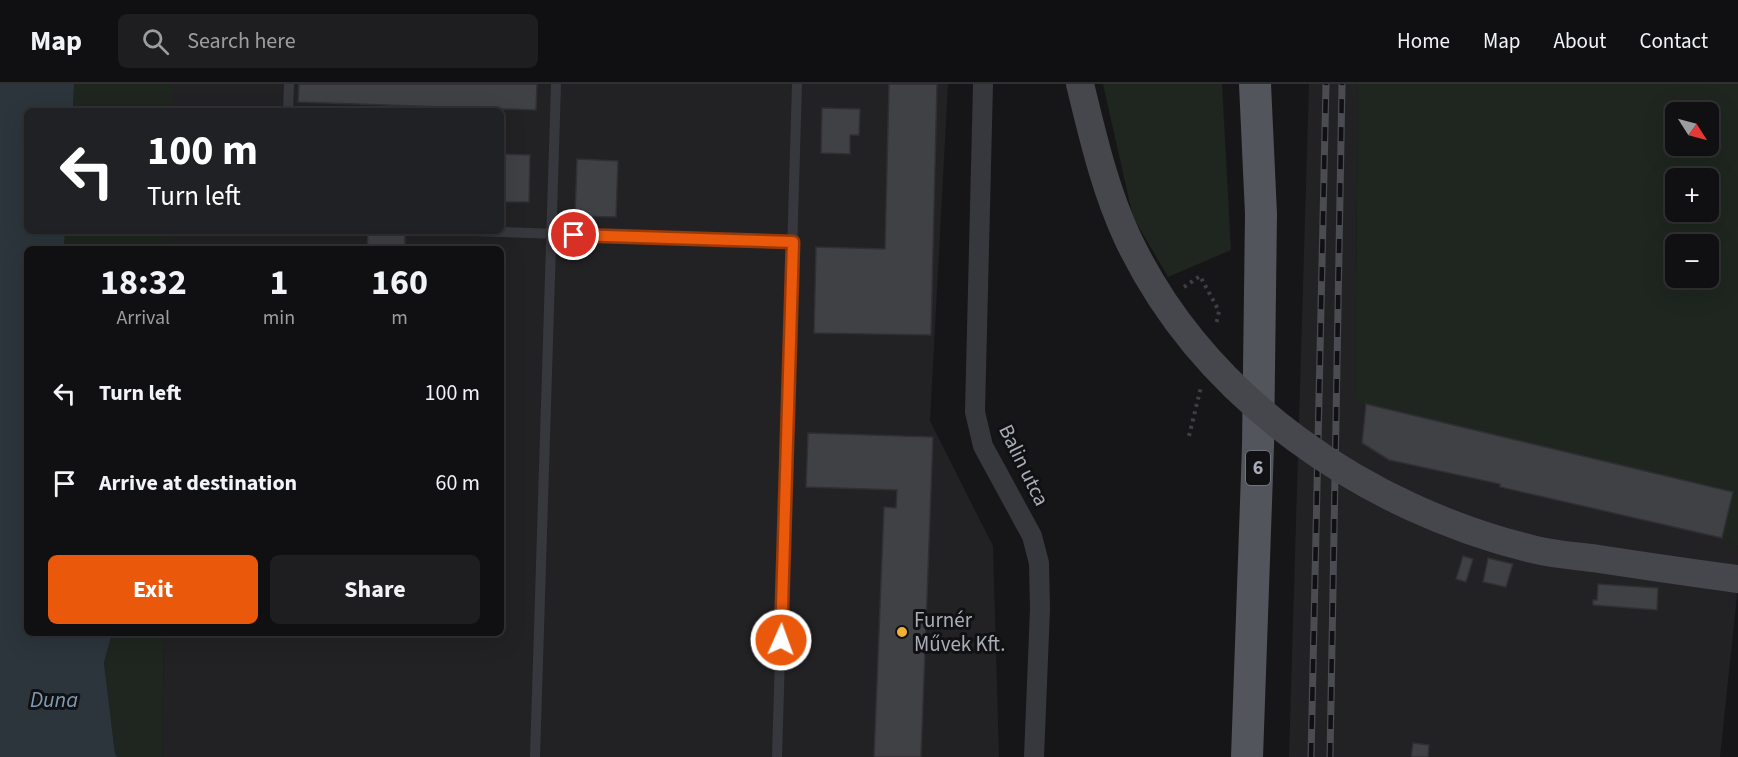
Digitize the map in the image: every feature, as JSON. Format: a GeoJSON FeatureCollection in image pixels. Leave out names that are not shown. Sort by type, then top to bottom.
{"type":"FeatureCollection","features":[{"type":"Feature","properties":{"kind":"main road","name":"6"},"geometry":{"type":"LineString","coordinates":[[1247,757],[1259,423],[1261,214],[1255,84]]}},
{"type":"Feature","properties":{"kind":"street","name":"Balin utca"},"geometry":{"type":"LineString","coordinates":[[983,84],[975,412],[983,446],[1032,536],[1039,563],[1040,609],[1034,757]]}},
{"type":"Feature","properties":{"kind":"street"},"geometry":{"type":"LineString","coordinates":[[1080,84],[1100,165],[1128,239],[1162,301],[1227,381],[1296,439],[1380,491],[1450,525],[1537,550],[1738,579]]}},
{"type":"Feature","properties":{"kind":"lane"},"geometry":{"type":"LineString","coordinates":[[288,108],[289,84]]}},
{"type":"Feature","properties":{"kind":"lane"},"geometry":{"type":"LineString","coordinates":[[535,757],[556,84]]}},
{"type":"Feature","properties":{"kind":"lane"},"geometry":{"type":"LineString","coordinates":[[777,757],[797,84]]}},
{"type":"Feature","properties":{"kind":"lane"},"geometry":{"type":"LineString","coordinates":[[504,232],[793,242]]}},
{"type":"Feature","properties":{"kind":"path"},"geometry":{"type":"LineString","coordinates":[[1162,301],[1200,276],[1219,311],[1215,327]]}},
{"type":"Feature","properties":{"kind":"shaded area"},"geometry":{"type":"Polygon","coordinates":[[[74,84],[172,84],[172,108],[73,108],[74,84]]]}},
{"type":"Feature","properties":{"kind":"shaded area"},"geometry":{"type":"Polygon","coordinates":[[[172,84],[948,84],[930,421],[993,546],[999,757],[162,757],[164,636],[504,636],[504,246],[170,246],[170,234],[504,234],[504,108],[172,108],[172,84]]]}},
{"type":"Feature","properties":{"kind":"shaded area"},"geometry":{"type":"Polygon","coordinates":[[[1103,84],[1222,84],[1231,250],[1168,277],[1133,217],[1103,84]]]}},
{"type":"Feature","properties":{"kind":"shaded area"},"geometry":{"type":"Polygon","coordinates":[[[1309,84],[1358,84],[1355,401],[1733,492],[1723,535],[1738,547],[1738,586],[1720,757],[1289,757],[1309,84]]]}},
{"type":"Feature","properties":{"kind":"shaded area"},"geometry":{"type":"Polygon","coordinates":[[[1358,84],[1738,84],[1738,547],[1722,535],[1733,492],[1355,402],[1358,84]]]}},
{"type":"Feature","properties":{"kind":"shaded area"},"geometry":{"type":"Polygon","coordinates":[[[65,234],[170,234],[170,246],[64,246],[65,234]]]}},
{"type":"Feature","properties":{"kind":"shaded area"},"geometry":{"type":"Polygon","coordinates":[[[111,636],[164,636],[162,757],[117,757],[104,663],[111,636]]]}},
{"type":"Feature","properties":{"kind":"water","name":"Duna"},"geometry":{"type":"Polygon","coordinates":[[[0,84],[74,84],[73,108],[24,108],[24,234],[65,234],[64,246],[24,246],[24,636],[111,636],[104,663],[117,757],[0,757],[0,84]]]}},
{"type":"Feature","properties":{"kind":"building"},"geometry":{"type":"Polygon","coordinates":[[[299,84],[537,84],[536,110],[298,102],[299,84]]]}},
{"type":"Feature","properties":{"kind":"building"},"geometry":{"type":"Polygon","coordinates":[[[889,84],[937,84],[931,335],[814,333],[816,247],[885,249],[889,84]]]}},
{"type":"Feature","properties":{"kind":"building"},"geometry":{"type":"Polygon","coordinates":[[[822,108],[860,109],[859,135],[850,135],[850,154],[821,153],[822,108]]]}},
{"type":"Feature","properties":{"kind":"building"},"geometry":{"type":"Polygon","coordinates":[[[504,154],[530,155],[529,202],[504,202],[504,154]]]}},
{"type":"Feature","properties":{"kind":"building"},"geometry":{"type":"Polygon","coordinates":[[[577,159],[618,161],[616,217],[575,216],[577,159]]]}},
{"type":"Feature","properties":{"kind":"building"},"geometry":{"type":"Polygon","coordinates":[[[368,234],[405,234],[405,246],[367,246],[368,234]]]}},
{"type":"Feature","properties":{"kind":"building"},"geometry":{"type":"Polygon","coordinates":[[[1366,404],[1733,492],[1722,538],[1500,487],[1500,484],[1389,460],[1362,443],[1366,404]]]}},
{"type":"Feature","properties":{"kind":"building","name":"Furnér Művek Kft."},"geometry":{"type":"Polygon","coordinates":[[[808,433],[933,437],[921,757],[874,757],[884,507],[896,508],[897,490],[806,487],[808,433]]]}},
{"type":"Feature","properties":{"kind":"building"},"geometry":{"type":"Polygon","coordinates":[[[1463,556],[1473,559],[1466,582],[1456,579],[1463,556]]]}},
{"type":"Feature","properties":{"kind":"building"},"geometry":{"type":"Polygon","coordinates":[[[1488,558],[1513,564],[1506,587],[1483,582],[1488,558]]]}},
{"type":"Feature","properties":{"kind":"building"},"geometry":{"type":"Polygon","coordinates":[[[1598,584],[1658,588],[1657,610],[1593,605],[1593,600],[1597,600],[1598,584]]]}},
{"type":"Feature","properties":{"kind":"building"},"geometry":{"type":"Polygon","coordinates":[[[1413,743],[1429,745],[1428,757],[1411,757],[1413,743]]]}},
{"type":"Feature","properties":{"kind":"railway"},"geometry":{"type":"LineString","coordinates":[[1311,757],[1326,84]]}},
{"type":"Feature","properties":{"kind":"railway"},"geometry":{"type":"LineString","coordinates":[[1330,757],[1342,84]]}},
{"type":"Feature","properties":{"kind":"place","name":"Furnér Művek Kft."},"geometry":{"type":"Point","coordinates":[902,632]}},
{"type":"Feature","properties":{"kind":"route"},"geometry":{"type":"LineString","coordinates":[[574,235],[793,242],[781,640]]}}]}
